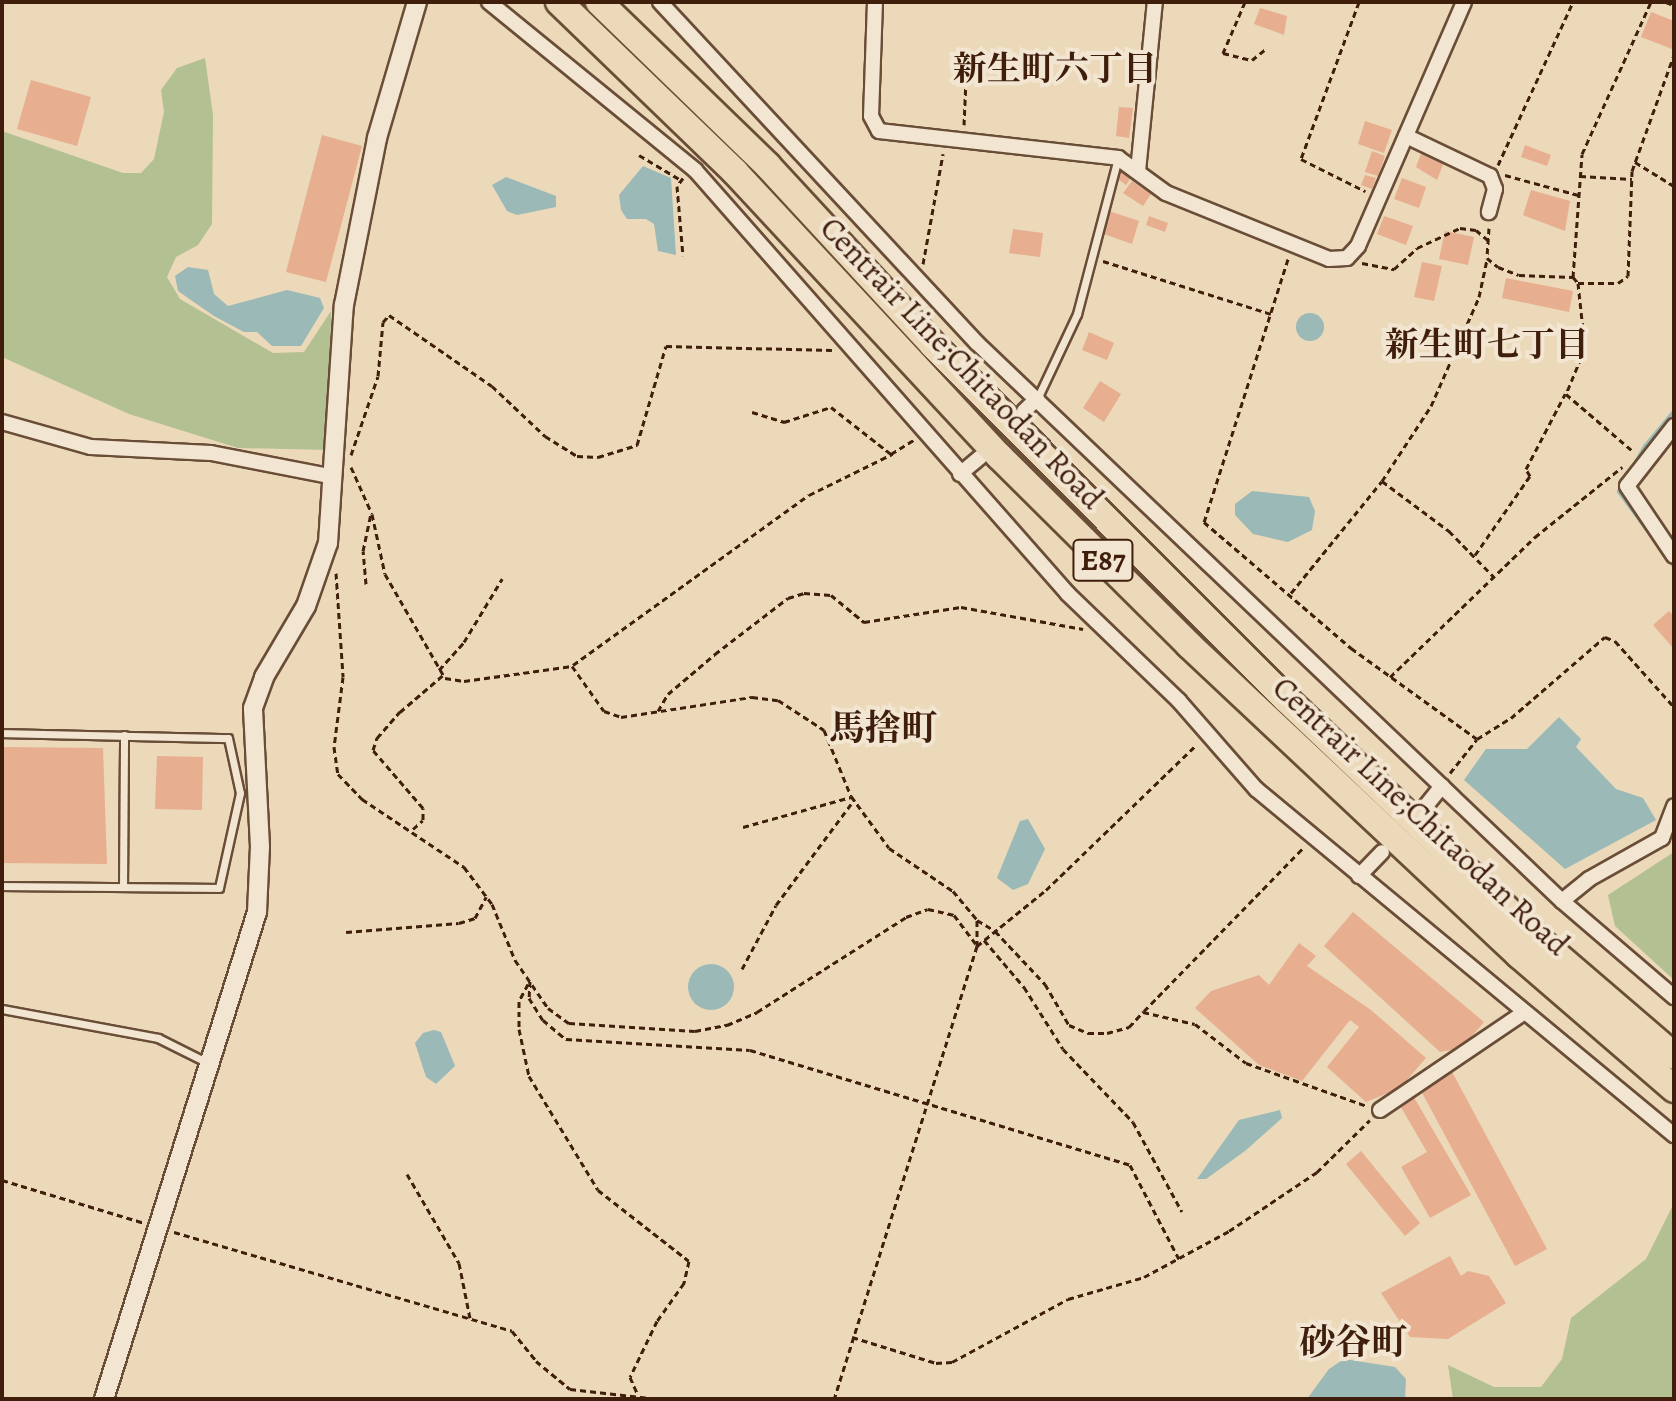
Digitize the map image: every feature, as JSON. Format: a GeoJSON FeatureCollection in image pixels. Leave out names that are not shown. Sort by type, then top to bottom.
{"type":"FeatureCollection","features":[{"type":"Feature","properties":{"kind":"highway","name":"Centrair Line;Chitaodan Road"},"geometry":{"type":"LineString","coordinates":[[559,2],[735,172],[999,456],[1189,645],[1612,1039],[1674,1089]]}},
{"type":"Feature","properties":{"kind":"highway","name":"Centrair Line;Chitaodan Road"},"geometry":{"type":"LineString","coordinates":[[599,2],[768,166],[933,345],[1286,699],[1538,939],[1673,1055]]}},
{"type":"Feature","properties":{"kind":"highway"},"geometry":{"type":"LineString","coordinates":[[1612,1039],[1617,1062],[1674,1105]]}},
{"type":"Feature","properties":{"kind":"street"},"geometry":{"type":"LineString","coordinates":[[104,1399],[206,1062],[232,997],[257,912],[260,847],[253,708],[264,677],[306,606],[328,543],[344,305],[377,138],[417,2]]}},
{"type":"Feature","properties":{"kind":"street"},"geometry":{"type":"LineString","coordinates":[[489,2],[695,170],[851,343],[960,474],[1097,622],[1209,732],[1256,789],[1311,839],[1674,1135]]}},
{"type":"Feature","properties":{"kind":"street"},"geometry":{"type":"LineString","coordinates":[[660,2],[914,276],[1037,399],[1562,901],[1674,997]]}},
{"type":"Feature","properties":{"kind":"street"},"geometry":{"type":"LineString","coordinates":[[875,2],[873,124],[879,131],[1118,158],[1166,193],[1292,248],[1329,259],[1349,255],[1379,197],[1464,2]]}},
{"type":"Feature","properties":{"kind":"street"},"geometry":{"type":"LineString","coordinates":[[1138,171],[1155,2]]}},
{"type":"Feature","properties":{"kind":"street"},"geometry":{"type":"LineString","coordinates":[[1406,136],[1490,176],[1495,189],[1489,212]]}},
{"type":"Feature","properties":{"kind":"street"},"geometry":{"type":"LineString","coordinates":[[1024,411],[1037,399]]}},
{"type":"Feature","properties":{"kind":"street"},"geometry":{"type":"LineString","coordinates":[[2,422],[91,447],[211,453],[334,477]]}},
{"type":"Feature","properties":{"kind":"street"},"geometry":{"type":"LineString","coordinates":[[1674,426],[1627,486],[1674,556]]}},
{"type":"Feature","properties":{"kind":"street"},"geometry":{"type":"LineString","coordinates":[[960,474],[980,457]]}},
{"type":"Feature","properties":{"kind":"street"},"geometry":{"type":"LineString","coordinates":[[1425,807],[1442,786]]}},
{"type":"Feature","properties":{"kind":"street"},"geometry":{"type":"LineString","coordinates":[[1562,901],[1589,879],[1662,838],[1674,806]]}},
{"type":"Feature","properties":{"kind":"street"},"geometry":{"type":"LineString","coordinates":[[1359,876],[1382,852]]}},
{"type":"Feature","properties":{"kind":"street"},"geometry":{"type":"LineString","coordinates":[[1380,1110],[1523,1013]]}},
{"type":"Feature","properties":{"kind":"lane"},"geometry":{"type":"LineString","coordinates":[[1037,399],[1077,314],[1118,158]]}},
{"type":"Feature","properties":{"kind":"lane"},"geometry":{"type":"LineString","coordinates":[[2,733],[228,738],[240,793],[219,888],[2,886]]}},
{"type":"Feature","properties":{"kind":"lane"},"geometry":{"type":"LineString","coordinates":[[123,887],[124,735]]}},
{"type":"Feature","properties":{"kind":"lane"},"geometry":{"type":"LineString","coordinates":[[2,1009],[158,1038],[206,1062]]}},
{"type":"Feature","properties":{"kind":"path"},"geometry":{"type":"LineString","coordinates":[[1245,2],[1223,53],[1252,60],[1267,48]]}},
{"type":"Feature","properties":{"kind":"path"},"geometry":{"type":"LineString","coordinates":[[1359,2],[1301,159],[1379,197]]}},
{"type":"Feature","properties":{"kind":"path"},"geometry":{"type":"LineString","coordinates":[[1573,2],[1495,173],[1578,195]]}},
{"type":"Feature","properties":{"kind":"path"},"geometry":{"type":"LineString","coordinates":[[1475,555],[1530,476],[1526,469],[1566,394],[1585,348],[1578,283],[1573,277],[1582,154],[1651,2]]}},
{"type":"Feature","properties":{"kind":"path"},"geometry":{"type":"LineString","coordinates":[[1666,2],[1674,5]]}},
{"type":"Feature","properties":{"kind":"path"},"geometry":{"type":"LineString","coordinates":[[1578,283],[1618,283],[1628,276],[1635,162],[1674,55]]}},
{"type":"Feature","properties":{"kind":"path"},"geometry":{"type":"LineString","coordinates":[[964,140],[967,57]]}},
{"type":"Feature","properties":{"kind":"path"},"geometry":{"type":"LineString","coordinates":[[914,276],[926,259],[945,138]]}},
{"type":"Feature","properties":{"kind":"path"},"geometry":{"type":"LineString","coordinates":[[639,155],[681,180]]}},
{"type":"Feature","properties":{"kind":"path"},"geometry":{"type":"LineString","coordinates":[[1635,162],[1674,186]]}},
{"type":"Feature","properties":{"kind":"path"},"geometry":{"type":"LineString","coordinates":[[683,256],[677,186],[695,170]]}},
{"type":"Feature","properties":{"kind":"path"},"geometry":{"type":"LineString","coordinates":[[1580,176],[1632,179]]}},
{"type":"Feature","properties":{"kind":"path"},"geometry":{"type":"LineString","coordinates":[[1291,593],[1382,481],[1431,406],[1457,354],[1487,258],[1489,212]]}},
{"type":"Feature","properties":{"kind":"path"},"geometry":{"type":"LineString","coordinates":[[1349,255],[1389,271],[1417,248],[1460,228],[1476,230],[1489,241]]}},
{"type":"Feature","properties":{"kind":"path"},"geometry":{"type":"LineString","coordinates":[[1292,248],[1204,522],[1390,677],[1477,739]]}},
{"type":"Feature","properties":{"kind":"path"},"geometry":{"type":"LineString","coordinates":[[1091,258],[1273,314]]}},
{"type":"Feature","properties":{"kind":"path"},"geometry":{"type":"LineString","coordinates":[[1487,258],[1519,275],[1573,277]]}},
{"type":"Feature","properties":{"kind":"path"},"geometry":{"type":"LineString","coordinates":[[851,343],[805,351],[666,346],[637,445],[598,457],[577,456],[545,436],[492,386],[389,315],[383,322],[378,376],[358,445],[345,465],[354,468],[372,512],[385,574],[443,675],[464,681],[572,666],[809,495],[892,454],[924,431]]}},
{"type":"Feature","properties":{"kind":"path"},"geometry":{"type":"LineString","coordinates":[[1390,677],[1494,577],[1620,469],[1635,449],[1566,394]]}},
{"type":"Feature","properties":{"kind":"path"},"geometry":{"type":"LineString","coordinates":[[752,412],[784,422],[831,407],[881,452],[892,454]]}},
{"type":"Feature","properties":{"kind":"path"},"geometry":{"type":"LineString","coordinates":[[1382,481],[1475,555],[1494,577]]}},
{"type":"Feature","properties":{"kind":"path"},"geometry":{"type":"LineString","coordinates":[[366,584],[364,533],[372,512]]}},
{"type":"Feature","properties":{"kind":"path"},"geometry":{"type":"LineString","coordinates":[[328,543],[339,583],[343,677],[334,747],[338,774],[362,799],[413,829],[464,867],[486,897],[530,981],[548,1008],[569,1023],[695,1031],[757,1012],[906,917],[928,909],[954,915],[977,946]]}},
{"type":"Feature","properties":{"kind":"path"},"geometry":{"type":"LineString","coordinates":[[439,670],[464,642],[502,579]]}},
{"type":"Feature","properties":{"kind":"path"},"geometry":{"type":"LineString","coordinates":[[658,711],[668,694],[715,654],[788,598],[804,593],[831,595],[864,622],[961,607],[1074,630],[1097,622]]}},
{"type":"Feature","properties":{"kind":"path"},"geometry":{"type":"LineString","coordinates":[[1442,786],[1477,739],[1511,718],[1605,637],[1615,641],[1674,707]]}},
{"type":"Feature","properties":{"kind":"path"},"geometry":{"type":"LineString","coordinates":[[572,666],[612,715],[752,697],[778,700],[824,730],[853,798],[889,848],[953,891],[977,920],[995,931],[1045,984],[1069,1025],[1088,1033],[1107,1033],[1129,1027],[1311,839]]}},
{"type":"Feature","properties":{"kind":"path"},"geometry":{"type":"LineString","coordinates":[[413,829],[423,820],[423,808],[373,750],[377,738],[400,712],[443,675]]}},
{"type":"Feature","properties":{"kind":"path"},"geometry":{"type":"LineString","coordinates":[[977,946],[1046,890],[1209,732]]}},
{"type":"Feature","properties":{"kind":"path"},"geometry":{"type":"LineString","coordinates":[[743,827],[853,798]]}},
{"type":"Feature","properties":{"kind":"path"},"geometry":{"type":"LineString","coordinates":[[742,969],[776,905],[853,798]]}},
{"type":"Feature","properties":{"kind":"path"},"geometry":{"type":"LineString","coordinates":[[346,932],[459,923],[475,918],[486,897]]}},
{"type":"Feature","properties":{"kind":"path"},"geometry":{"type":"LineString","coordinates":[[834,1399],[923,1103],[977,946],[977,920]]}},
{"type":"Feature","properties":{"kind":"path"},"geometry":{"type":"LineString","coordinates":[[984,940],[1024,987],[1063,1049],[1133,1122],[1182,1212]]}},
{"type":"Feature","properties":{"kind":"path"},"geometry":{"type":"LineString","coordinates":[[530,981],[529,998],[543,1020],[566,1039],[750,1050],[1130,1165],[1179,1259]]}},
{"type":"Feature","properties":{"kind":"path"},"geometry":{"type":"LineString","coordinates":[[530,981],[519,1001],[529,1076],[598,1190],[689,1261],[684,1283],[657,1321],[630,1377],[637,1393]]}},
{"type":"Feature","properties":{"kind":"path"},"geometry":{"type":"LineString","coordinates":[[852,1337],[936,1363],[952,1362],[1068,1299],[1144,1277],[1179,1259],[1317,1172],[1380,1110],[1246,1063],[1195,1024],[1143,1012]]}},
{"type":"Feature","properties":{"kind":"path"},"geometry":{"type":"LineString","coordinates":[[407,1174],[459,1263],[470,1318]]}},
{"type":"Feature","properties":{"kind":"path"},"geometry":{"type":"LineString","coordinates":[[2,1180],[512,1331],[536,1361],[570,1389],[597,1396],[637,1393],[658,1399]]}},
{"type":"Feature","properties":{"kind":"green space"},"geometry":{"type":"Polygon","coordinates":[[[205,58],[213,115],[212,224],[198,245],[176,257],[167,277],[180,299],[273,353],[304,352],[331,311],[329,450],[238,448],[129,414],[2,357],[2,131],[123,173],[141,173],[154,159],[164,112],[161,90],[177,68],[205,58]]]}},
{"type":"Feature","properties":{"kind":"green space"},"geometry":{"type":"Polygon","coordinates":[[[1674,852],[1674,980],[1615,926],[1608,895],[1674,852]]]}},
{"type":"Feature","properties":{"kind":"green space"},"geometry":{"type":"Polygon","coordinates":[[[1674,1203],[1674,1399],[1453,1399],[1448,1365],[1494,1387],[1541,1387],[1562,1359],[1571,1318],[1646,1259],[1674,1203]]]}},
{"type":"Feature","properties":{"kind":"water"},"geometry":{"type":"Polygon","coordinates":[[[643,166],[671,178],[676,255],[658,251],[654,224],[646,219],[627,219],[621,210],[619,195],[643,166]]]}},
{"type":"Feature","properties":{"kind":"water"},"geometry":{"type":"Polygon","coordinates":[[[506,177],[556,196],[556,207],[517,215],[507,211],[492,185],[506,177]]]}},
{"type":"Feature","properties":{"kind":"water"},"geometry":{"type":"Polygon","coordinates":[[[188,267],[208,270],[214,294],[228,306],[287,290],[320,298],[324,308],[301,346],[272,346],[257,332],[244,332],[178,291],[175,276],[188,267]]]}},
{"type":"Feature","properties":{"kind":"water"},"geometry":{"type":"Polygon","coordinates":[[[1310,313],[1320,317],[1324,327],[1320,337],[1310,341],[1300,337],[1296,327],[1300,317],[1310,313]]]}},
{"type":"Feature","properties":{"kind":"water"},"geometry":{"type":"Polygon","coordinates":[[[1252,491],[1309,497],[1315,511],[1312,530],[1288,542],[1253,534],[1235,515],[1235,504],[1252,491]]]}},
{"type":"Feature","properties":{"kind":"water"},"geometry":{"type":"Polygon","coordinates":[[[1559,717],[1581,739],[1576,747],[1616,789],[1643,798],[1656,820],[1565,869],[1464,780],[1486,749],[1527,749],[1559,717]]]}},
{"type":"Feature","properties":{"kind":"water"},"geometry":{"type":"Polygon","coordinates":[[[1028,819],[1045,849],[1028,884],[1013,890],[997,878],[1020,821],[1028,819]]]}},
{"type":"Feature","properties":{"kind":"water"},"geometry":{"type":"Polygon","coordinates":[[[711,964],[727,971],[734,987],[727,1003],[711,1010],[695,1003],[688,987],[695,971],[711,964]]]}},
{"type":"Feature","properties":{"kind":"water"},"geometry":{"type":"Polygon","coordinates":[[[441,1032],[455,1066],[436,1084],[426,1077],[415,1043],[423,1033],[441,1032]]]}},
{"type":"Feature","properties":{"kind":"water"},"geometry":{"type":"Polygon","coordinates":[[[1280,1110],[1282,1118],[1245,1151],[1206,1179],[1197,1179],[1239,1120],[1280,1110]]]}},
{"type":"Feature","properties":{"kind":"water"},"geometry":{"type":"Polygon","coordinates":[[[1344,1359],[1395,1367],[1406,1379],[1405,1399],[1307,1399],[1329,1369],[1344,1359]]]}},
{"type":"Feature","properties":{"kind":"building"},"geometry":{"type":"Polygon","coordinates":[[[1260,8],[1287,16],[1284,35],[1254,24],[1260,8]]]}},
{"type":"Feature","properties":{"kind":"building"},"geometry":{"type":"Polygon","coordinates":[[[1651,12],[1674,21],[1672,49],[1641,37],[1651,12]]]}},
{"type":"Feature","properties":{"kind":"building"},"geometry":{"type":"Polygon","coordinates":[[[31,80],[91,97],[77,146],[17,129],[31,80]]]}},
{"type":"Feature","properties":{"kind":"building"},"geometry":{"type":"Polygon","coordinates":[[[1119,107],[1133,108],[1129,138],[1116,136],[1119,107]]]}},
{"type":"Feature","properties":{"kind":"building"},"geometry":{"type":"Polygon","coordinates":[[[1365,121],[1392,130],[1384,153],[1358,144],[1365,121]]]}},
{"type":"Feature","properties":{"kind":"building"},"geometry":{"type":"Polygon","coordinates":[[[322,135],[362,146],[326,282],[286,272],[322,135]]]}},
{"type":"Feature","properties":{"kind":"building"},"geometry":{"type":"Polygon","coordinates":[[[1525,145],[1551,155],[1547,166],[1521,157],[1525,145]]]}},
{"type":"Feature","properties":{"kind":"building"},"geometry":{"type":"Polygon","coordinates":[[[1372,151],[1385,156],[1378,176],[1365,172],[1372,151]]]}},
{"type":"Feature","properties":{"kind":"building"},"geometry":{"type":"Polygon","coordinates":[[[1422,151],[1445,160],[1437,180],[1416,167],[1422,151]]]}},
{"type":"Feature","properties":{"kind":"building"},"geometry":{"type":"Polygon","coordinates":[[[1121,168],[1132,176],[1126,185],[1115,177],[1121,168]]]}},
{"type":"Feature","properties":{"kind":"building"},"geometry":{"type":"Polygon","coordinates":[[[1365,175],[1376,178],[1372,189],[1361,185],[1365,175]]]}},
{"type":"Feature","properties":{"kind":"building"},"geometry":{"type":"Polygon","coordinates":[[[1402,178],[1426,187],[1419,208],[1394,199],[1402,178]]]}},
{"type":"Feature","properties":{"kind":"building"},"geometry":{"type":"Polygon","coordinates":[[[1132,181],[1151,194],[1143,206],[1123,193],[1132,181]]]}},
{"type":"Feature","properties":{"kind":"building"},"geometry":{"type":"Polygon","coordinates":[[[1531,190],[1570,201],[1565,231],[1523,215],[1531,190]]]}},
{"type":"Feature","properties":{"kind":"building"},"geometry":{"type":"Polygon","coordinates":[[[1109,211],[1139,221],[1132,244],[1101,233],[1109,211]]]}},
{"type":"Feature","properties":{"kind":"building"},"geometry":{"type":"Polygon","coordinates":[[[1149,216],[1168,223],[1165,232],[1146,225],[1149,216]]]}},
{"type":"Feature","properties":{"kind":"building"},"geometry":{"type":"Polygon","coordinates":[[[1384,216],[1413,226],[1406,245],[1377,234],[1384,216]]]}},
{"type":"Feature","properties":{"kind":"building"},"geometry":{"type":"Polygon","coordinates":[[[1013,229],[1043,233],[1040,257],[1009,253],[1013,229]]]}},
{"type":"Feature","properties":{"kind":"building"},"geometry":{"type":"Polygon","coordinates":[[[1445,231],[1474,237],[1468,265],[1439,259],[1445,231]]]}},
{"type":"Feature","properties":{"kind":"building"},"geometry":{"type":"Polygon","coordinates":[[[1422,262],[1442,266],[1434,301],[1414,297],[1422,262]]]}},
{"type":"Feature","properties":{"kind":"building"},"geometry":{"type":"Polygon","coordinates":[[[1506,278],[1573,291],[1569,312],[1502,298],[1506,278]]]}},
{"type":"Feature","properties":{"kind":"building"},"geometry":{"type":"Polygon","coordinates":[[[1089,332],[1114,343],[1107,360],[1082,350],[1089,332]]]}},
{"type":"Feature","properties":{"kind":"building"},"geometry":{"type":"Polygon","coordinates":[[[1100,381],[1121,394],[1104,422],[1083,408],[1100,381]]]}},
{"type":"Feature","properties":{"kind":"building"},"geometry":{"type":"Polygon","coordinates":[[[1669,611],[1674,616],[1674,649],[1653,625],[1669,611]]]}},
{"type":"Feature","properties":{"kind":"building"},"geometry":{"type":"Polygon","coordinates":[[[2,747],[103,748],[107,864],[2,863],[2,747]]]}},
{"type":"Feature","properties":{"kind":"building"},"geometry":{"type":"Polygon","coordinates":[[[157,756],[203,757],[202,810],[155,809],[157,756]]]}},
{"type":"Feature","properties":{"kind":"building"},"geometry":{"type":"Polygon","coordinates":[[[1353,912],[1484,1022],[1462,1048],[1440,1052],[1324,946],[1353,912]]]}},
{"type":"Feature","properties":{"kind":"building"},"geometry":{"type":"Polygon","coordinates":[[[1299,943],[1316,956],[1307,966],[1371,1010],[1426,1058],[1400,1088],[1366,1102],[1327,1067],[1359,1027],[1350,1020],[1302,1081],[1259,1065],[1195,1008],[1211,991],[1259,975],[1269,985],[1299,943]]]}},
{"type":"Feature","properties":{"kind":"building"},"geometry":{"type":"Polygon","coordinates":[[[1451,1070],[1547,1249],[1515,1266],[1419,1087],[1451,1070]]]}},
{"type":"Feature","properties":{"kind":"building"},"geometry":{"type":"Polygon","coordinates":[[[1412,1094],[1471,1195],[1430,1218],[1401,1167],[1427,1152],[1398,1102],[1412,1094]]]}},
{"type":"Feature","properties":{"kind":"building"},"geometry":{"type":"Polygon","coordinates":[[[1361,1151],[1420,1223],[1405,1236],[1346,1164],[1361,1151]]]}},
{"type":"Feature","properties":{"kind":"building"},"geometry":{"type":"Polygon","coordinates":[[[1450,1256],[1461,1276],[1468,1271],[1489,1276],[1506,1303],[1448,1339],[1410,1337],[1381,1293],[1450,1256]]]}},
{"type":"Feature","properties":{"kind":"waterway"},"geometry":{"type":"LineString","coordinates":[[1674,411],[1645,446],[1619,491],[1674,566]]}},
{"type":"Feature","properties":{"kind":"district","name":"新生町六丁目"},"geometry":{"type":"Point","coordinates":[1055,69]}},
{"type":"Feature","properties":{"kind":"district","name":"新生町七丁目"},"geometry":{"type":"Point","coordinates":[1487,345]}},
{"type":"Feature","properties":{"kind":"district","name":"馬捨町"},"geometry":{"type":"Point","coordinates":[883,728]}},
{"type":"Feature","properties":{"kind":"district","name":"砂谷町"},"geometry":{"type":"Point","coordinates":[1353,1342]}}]}
